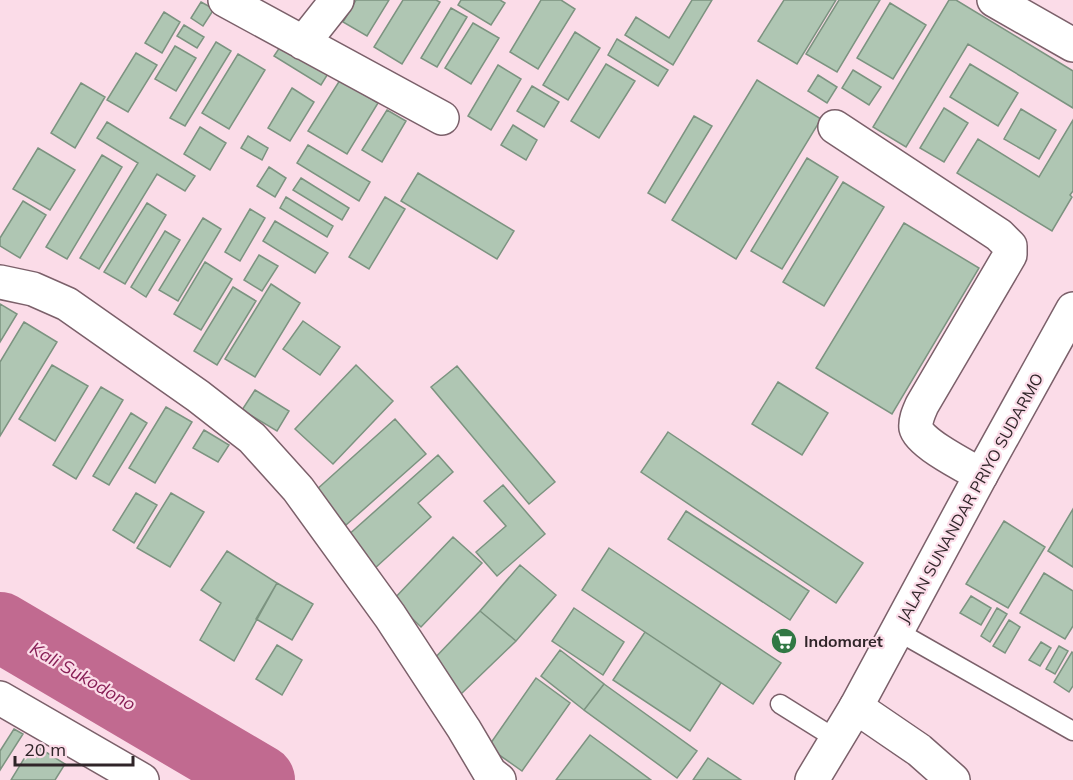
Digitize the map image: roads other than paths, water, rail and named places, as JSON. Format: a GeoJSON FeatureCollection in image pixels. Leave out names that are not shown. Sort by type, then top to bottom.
{"type":"FeatureCollection","features":[{"type":"Feature","properties":{"kind":"street"},"geometry":{"type":"LineString","coordinates":[[225,0],[442,118]]}},
{"type":"Feature","properties":{"kind":"street"},"geometry":{"type":"LineString","coordinates":[[303,43],[337,0]]}},
{"type":"Feature","properties":{"kind":"street"},"geometry":{"type":"LineString","coordinates":[[994,0],[1073,45]]}},
{"type":"Feature","properties":{"kind":"street"},"geometry":{"type":"LineString","coordinates":[[835,127],[999,235],[1010,246],[1010,255],[922,405],[916,423],[918,433],[928,442],[981,476]]}},
{"type":"Feature","properties":{"kind":"street"},"geometry":{"type":"LineString","coordinates":[[0,282],[33,289],[66,304],[198,396],[252,438],[305,498],[390,616],[490,773],[499,780]]}},
{"type":"Feature","properties":{"kind":"street","name":"JALAN SUNANDAR PRIYO SUDARMO"},"geometry":{"type":"LineString","coordinates":[[812,780],[856,707],[1073,309]]}},
{"type":"Feature","properties":{"kind":"street"},"geometry":{"type":"LineString","coordinates":[[0,698],[97,769],[142,780]]}},
{"type":"Feature","properties":{"kind":"street"},"geometry":{"type":"LineString","coordinates":[[856,707],[919,750],[954,780]]}},
{"type":"Feature","properties":{"kind":"lane"},"geometry":{"type":"LineString","coordinates":[[897,631],[1073,731]]}},
{"type":"Feature","properties":{"kind":"lane"},"geometry":{"type":"LineString","coordinates":[[780,704],[836,739]]}},
{"type":"Feature","properties":{"kind":"waterway","name":"Kali Sukodono"},"geometry":{"type":"LineString","coordinates":[[0,627],[260,780]]}},
{"type":"Feature","properties":{"kind":"place","name":"Indomaret"},"geometry":{"type":"Point","coordinates":[784,641]}}]}
